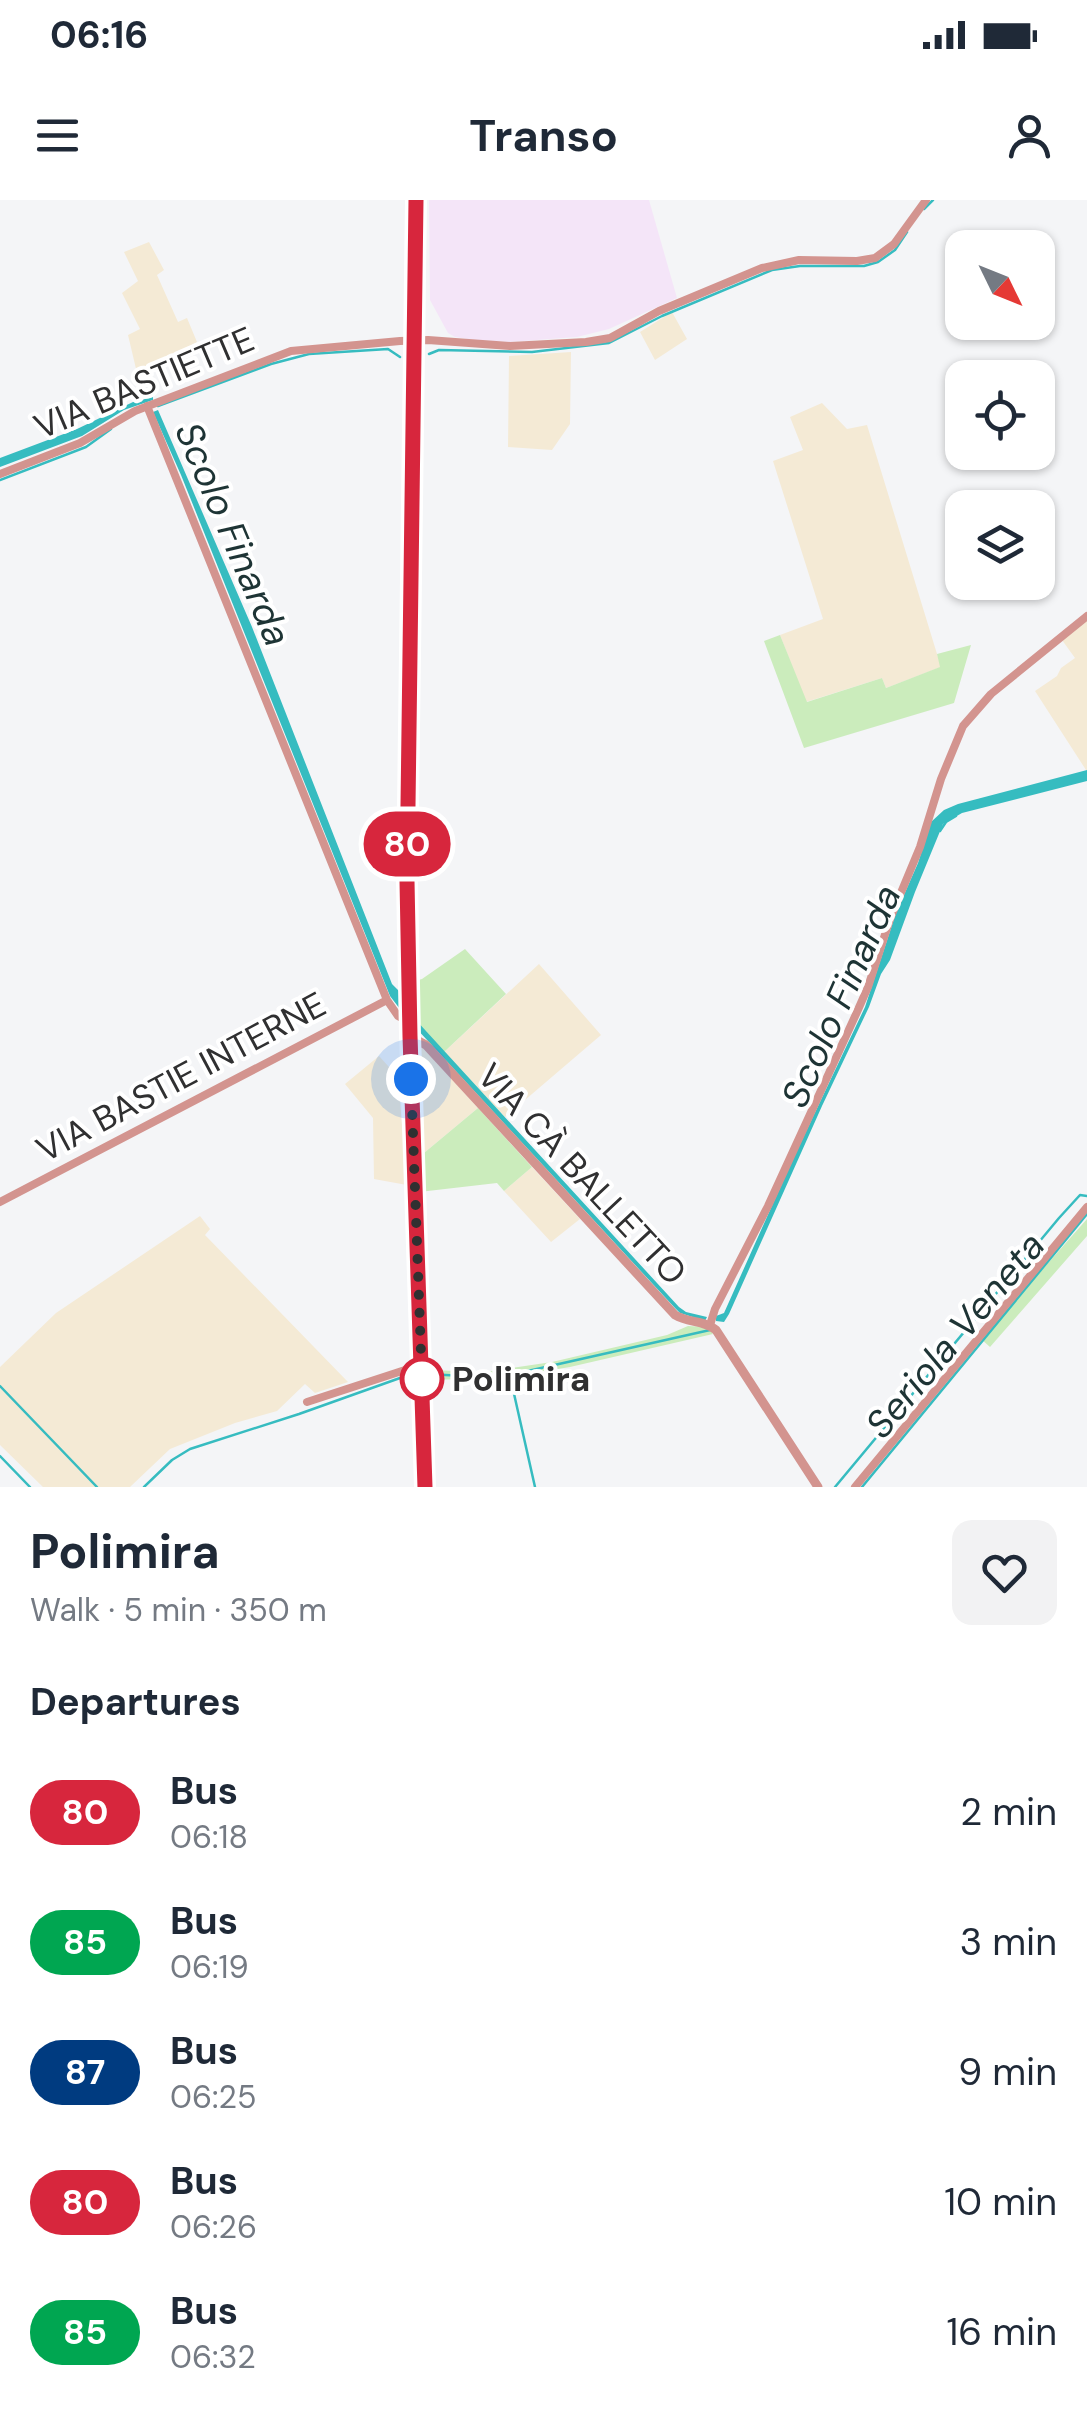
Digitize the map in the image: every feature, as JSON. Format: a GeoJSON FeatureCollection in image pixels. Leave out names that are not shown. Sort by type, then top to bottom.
{"type":"FeatureCollection","features":[{"type":"Feature","properties":{"kind":"main road"},"geometry":{"type":"LineString","coordinates":[[416,200],[407,881],[425,1487]]}},
{"type":"Feature","properties":{"kind":"street","name":"VIA BASTIETTE"},"geometry":{"type":"LineString","coordinates":[[0,474],[80,443],[122,417],[290,351],[414,341],[510,346],[610,338],[659,311],[777,264],[875,258],[890,248],[926,200]]}},
{"type":"Feature","properties":{"kind":"street"},"geometry":{"type":"LineString","coordinates":[[148,409],[387,1000],[409,1029]]}},
{"type":"Feature","properties":{"kind":"street"},"geometry":{"type":"LineString","coordinates":[[818,1487],[710,1325],[857,1012],[963,726],[991,694],[1087,616]]}},
{"type":"Feature","properties":{"kind":"street","name":"VIA BASTIE INTERNE"},"geometry":{"type":"LineString","coordinates":[[0,1202],[387,1000]]}},
{"type":"Feature","properties":{"kind":"street","name":"VIA CÀ BALLETTO"},"geometry":{"type":"LineString","coordinates":[[409,1029],[675,1315],[687,1322],[710,1325]]}},
{"type":"Feature","properties":{"kind":"street"},"geometry":{"type":"LineString","coordinates":[[855,1487],[1087,1207]]}},
{"type":"Feature","properties":{"kind":"street"},"geometry":{"type":"LineString","coordinates":[[307,1402],[422,1368]]}},
{"type":"Feature","properties":{"kind":"shaded area"},"geometry":{"type":"Polygon","coordinates":[[[429,200],[649,200],[677,298],[609,329],[577,337],[509,342],[455,337],[448,333],[430,300],[429,200]]]}},
{"type":"Feature","properties":{"kind":"shaded area"},"geometry":{"type":"Polygon","coordinates":[[[149,242],[164,270],[157,275],[178,322],[187,318],[197,342],[137,373],[128,335],[140,329],[122,293],[138,281],[124,252],[149,242]]]}},
{"type":"Feature","properties":{"kind":"shaded area"},"geometry":{"type":"Polygon","coordinates":[[[672,312],[687,339],[655,360],[640,332],[672,312]]]}},
{"type":"Feature","properties":{"kind":"shaded area"},"geometry":{"type":"Polygon","coordinates":[[[571,352],[570,424],[552,450],[508,447],[509,356],[571,352]]]}},
{"type":"Feature","properties":{"kind":"shaded area"},"geometry":{"type":"Polygon","coordinates":[[[822,403],[847,429],[867,425],[941,667],[886,688],[882,678],[806,702],[780,635],[823,619],[773,461],[803,450],[790,417],[822,403]]]}},
{"type":"Feature","properties":{"kind":"shaded area"},"geometry":{"type":"Polygon","coordinates":[[[1087,620],[1086,770],[1035,691],[1075,658],[1062,640],[1087,620]]]}},
{"type":"Feature","properties":{"kind":"shaded area"},"geometry":{"type":"Polygon","coordinates":[[[539,964],[601,1035],[505,1117],[444,1052],[539,964]]]}},
{"type":"Feature","properties":{"kind":"shaded area"},"geometry":{"type":"Polygon","coordinates":[[[416,1040],[478,1108],[418,1158],[418,1143],[416,1040]]]}},
{"type":"Feature","properties":{"kind":"shaded area"},"geometry":{"type":"Polygon","coordinates":[[[379,1056],[398,1077],[407,1185],[374,1179],[373,1118],[345,1084],[379,1056]]]}},
{"type":"Feature","properties":{"kind":"shaded area"},"geometry":{"type":"Polygon","coordinates":[[[532,1167],[580,1219],[551,1242],[504,1191],[532,1167]]]}},
{"type":"Feature","properties":{"kind":"shaded area","name":"Polimira"},"geometry":{"type":"Polygon","coordinates":[[[200,1216],[210,1229],[205,1235],[348,1382],[315,1393],[305,1384],[277,1411],[170,1449],[130,1487],[43,1487],[0,1445],[0,1367],[56,1313],[200,1216]]]}},
{"type":"Feature","properties":{"kind":"green space"},"geometry":{"type":"Polygon","coordinates":[[[780,635],[807,702],[882,678],[886,688],[940,667],[937,654],[971,645],[954,703],[804,748],[764,641],[780,635]]]}},
{"type":"Feature","properties":{"kind":"green space"},"geometry":{"type":"Polygon","coordinates":[[[465,949],[506,994],[444,1052],[415,1019],[415,981],[465,949]]]}},
{"type":"Feature","properties":{"kind":"green space"},"geometry":{"type":"Polygon","coordinates":[[[478,1108],[532,1167],[504,1191],[497,1183],[419,1192],[418,1158],[478,1108]]]}},
{"type":"Feature","properties":{"kind":"green space"},"geometry":{"type":"Polygon","coordinates":[[[1087,1219],[1087,1236],[990,1347],[981,1339],[1087,1219]]]}},
{"type":"Feature","properties":{"kind":"green space"},"geometry":{"type":"Polygon","coordinates":[[[688,1326],[708,1327],[713,1334],[570,1367],[501,1378],[428,1380],[427,1370],[485,1372],[552,1362],[667,1335],[688,1326]]]}},
{"type":"Feature","properties":{"kind":"water"},"geometry":{"type":"Polygon","coordinates":[[[153,397],[82,436],[0,467],[0,458],[153,397]]]}},
{"type":"Feature","properties":{"kind":"water"},"geometry":{"type":"Polygon","coordinates":[[[158,410],[252,627],[392,984],[403,995],[403,1013],[390,996],[153,412],[158,410]]]}},
{"type":"Feature","properties":{"kind":"water"},"geometry":{"type":"Polygon","coordinates":[[[1087,770],[1087,781],[962,813],[943,824],[890,960],[729,1314],[724,1322],[716,1321],[716,1316],[724,1313],[865,1007],[931,822],[958,804],[1087,770]]]}},
{"type":"Feature","properties":{"kind":"water"},"geometry":{"type":"Polygon","coordinates":[[[415,1019],[679,1307],[707,1317],[705,1321],[674,1307],[415,1027],[415,1019]]]}},
{"type":"Feature","properties":{"kind":"waterway"},"geometry":{"type":"LineString","coordinates":[[924,209],[933,200]]}},
{"type":"Feature","properties":{"kind":"waterway"},"geometry":{"type":"LineString","coordinates":[[429,354],[439,350],[532,352],[609,343],[772,270],[878,262],[895,250],[907,232]]}},
{"type":"Feature","properties":{"kind":"waterway"},"geometry":{"type":"LineString","coordinates":[[158,406],[309,354],[388,349],[400,357]]}},
{"type":"Feature","properties":{"kind":"waterway"},"geometry":{"type":"LineString","coordinates":[[0,480],[86,447],[111,429]]}},
{"type":"Feature","properties":{"kind":"waterway","name":"Scolo Finarda"},"geometry":{"type":"LineString","coordinates":[[940,831],[956,816]]}},
{"type":"Feature","properties":{"kind":"waterway"},"geometry":{"type":"LineString","coordinates":[[401,1040],[403,1076]]}},
{"type":"Feature","properties":{"kind":"waterway"},"geometry":{"type":"LineString","coordinates":[[403,1083],[404,1124]]}},
{"type":"Feature","properties":{"kind":"waterway"},"geometry":{"type":"LineString","coordinates":[[407,1185],[408,1209]]}},
{"type":"Feature","properties":{"kind":"waterway"},"geometry":{"type":"LineString","coordinates":[[835,1487],[1059,1218],[1080,1195],[1087,1196]]}},
{"type":"Feature","properties":{"kind":"waterway","name":"Seriola Veneta"},"geometry":{"type":"LineString","coordinates":[[862,1487],[1087,1214]]}},
{"type":"Feature","properties":{"kind":"waterway"},"geometry":{"type":"LineString","coordinates":[[408,1215],[414,1364]]}},
{"type":"Feature","properties":{"kind":"waterway"},"geometry":{"type":"LineString","coordinates":[[428,1374],[510,1375],[710,1330]]}},
{"type":"Feature","properties":{"kind":"waterway"},"geometry":{"type":"LineString","coordinates":[[144,1487],[190,1449],[414,1373]]}},
{"type":"Feature","properties":{"kind":"waterway"},"geometry":{"type":"LineString","coordinates":[[510,1376],[535,1487]]}},
{"type":"Feature","properties":{"kind":"waterway"},"geometry":{"type":"LineString","coordinates":[[0,1386],[97,1487]]}},
{"type":"Feature","properties":{"kind":"waterway"},"geometry":{"type":"LineString","coordinates":[[0,1456],[30,1487]]}},
{"type":"Feature","properties":{"kind":"bus line","name":"80"},"geometry":{"type":"LineString","coordinates":[[416,200],[407,881],[425,1487]]}},
{"type":"Feature","properties":{"kind":"place","name":"Polimira"},"geometry":{"type":"Point","coordinates":[422,1379]}},
{"type":"Feature","properties":{"kind":"route"},"geometry":{"type":"LineString","coordinates":[[411,1079],[422,1379]]}}]}
